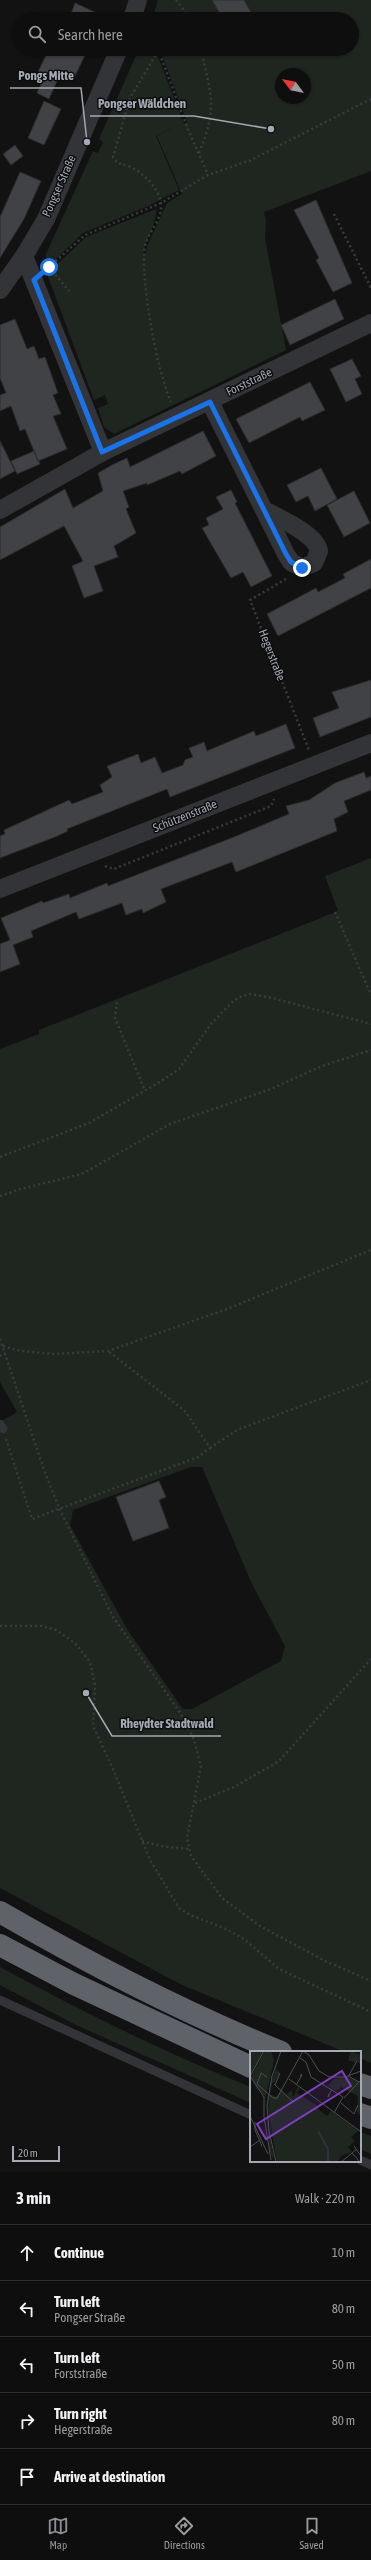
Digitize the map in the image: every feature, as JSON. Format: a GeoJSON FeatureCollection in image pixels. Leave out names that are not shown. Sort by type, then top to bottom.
{"type":"FeatureCollection","features":[{"type":"Feature","properties":{"kind":"highway"},"geometry":{"type":"LineString","coordinates":[[0,1912],[38,1934],[155,1994],[279,2051]]}},
{"type":"Feature","properties":{"kind":"highway"},"geometry":{"type":"LineString","coordinates":[[0,1945],[74,1984],[250,2067]]}},
{"type":"Feature","properties":{"kind":"highway"},"geometry":{"type":"LineString","coordinates":[[361,2084],[371,2088]]}},
{"type":"Feature","properties":{"kind":"highway"},"geometry":{"type":"LineString","coordinates":[[361,2114],[371,2118]]}},
{"type":"Feature","properties":{"kind":"street"},"geometry":{"type":"LineString","coordinates":[[134,12],[138,0]]}},
{"type":"Feature","properties":{"kind":"street","name":"Pongser Straße"},"geometry":{"type":"LineString","coordinates":[[0,290],[24,256],[46,218],[116,56]]}},
{"type":"Feature","properties":{"kind":"street"},"geometry":{"type":"LineString","coordinates":[[24,256],[102,452]]}},
{"type":"Feature","properties":{"kind":"street","name":"Forststraße"},"geometry":{"type":"LineString","coordinates":[[0,510],[102,452],[210,402],[371,323]]}},
{"type":"Feature","properties":{"kind":"street"},"geometry":{"type":"LineString","coordinates":[[210,402],[266,511],[286,554],[296,566],[306,568],[314,562],[319,551],[318,544],[287,522],[266,511]]}},
{"type":"Feature","properties":{"kind":"street","name":"Schützenstraße"},"geometry":{"type":"LineString","coordinates":[[0,889],[371,743]]}},
{"type":"Feature","properties":{"kind":"lane"},"geometry":{"type":"LineString","coordinates":[[0,2000],[250,2115]]}},
{"type":"Feature","properties":{"kind":"lane"},"geometry":{"type":"LineString","coordinates":[[361,2160],[371,2165]]}},
{"type":"Feature","properties":{"kind":"path"},"geometry":{"type":"LineString","coordinates":[[176,0],[185,12]]}},
{"type":"Feature","properties":{"kind":"path"},"geometry":{"type":"LineString","coordinates":[[154,56],[130,98],[113,157],[118,164],[142,174],[155,189],[161,203],[160,212],[145,245],[145,289],[162,380],[172,402],[181,415]]}},
{"type":"Feature","properties":{"kind":"path"},"geometry":{"type":"LineString","coordinates":[[160,56],[208,175]]}},
{"type":"Feature","properties":{"kind":"path"},"geometry":{"type":"LineString","coordinates":[[198,153],[210,124],[213,106],[211,88],[203,56]]}},
{"type":"Feature","properties":{"kind":"path"},"geometry":{"type":"LineString","coordinates":[[34,280],[85,235],[161,203],[208,175],[251,160],[371,99]]}},
{"type":"Feature","properties":{"kind":"path"},"geometry":{"type":"LineString","coordinates":[[334,214],[371,288]]}},
{"type":"Feature","properties":{"kind":"path"},"geometry":{"type":"LineString","coordinates":[[49,267],[69,291]]}},
{"type":"Feature","properties":{"kind":"path","name":"Hegerstraße"},"geometry":{"type":"LineString","coordinates":[[296,566],[291,576],[250,600],[314,765]]}},
{"type":"Feature","properties":{"kind":"path"},"geometry":{"type":"LineString","coordinates":[[335,912],[371,995]]}},
{"type":"Feature","properties":{"kind":"path"},"geometry":{"type":"LineString","coordinates":[[0,1157],[89,1123],[145,1091],[179,1068],[221,1013],[242,996],[251,994],[272,998],[371,1024]]}},
{"type":"Feature","properties":{"kind":"path"},"geometry":{"type":"LineString","coordinates":[[116,1002],[115,1018],[145,1091]]}},
{"type":"Feature","properties":{"kind":"path"},"geometry":{"type":"LineString","coordinates":[[0,1196],[20,1188],[82,1174],[170,1124],[271,1089],[322,1066],[371,1050]]}},
{"type":"Feature","properties":{"kind":"path"},"geometry":{"type":"LineString","coordinates":[[3,1346],[21,1351],[54,1354],[108,1352],[227,1309],[371,1250]]}},
{"type":"Feature","properties":{"kind":"path"},"geometry":{"type":"LineString","coordinates":[[0,1339],[44,1470],[60,1510],[113,1617],[179,1711],[193,1737],[201,1766],[195,1803],[188,1831],[188,1849],[222,1898],[232,1907],[290,1944],[371,1981]]}},
{"type":"Feature","properties":{"kind":"path"},"geometry":{"type":"LineString","coordinates":[[108,1352],[185,1411],[210,1448]]}},
{"type":"Feature","properties":{"kind":"path"},"geometry":{"type":"LineString","coordinates":[[0,1356],[5,1353]]}},
{"type":"Feature","properties":{"kind":"path"},"geometry":{"type":"LineString","coordinates":[[1,1426],[32,1519],[60,1510],[198,1457],[238,1430],[371,1380]]}},
{"type":"Feature","properties":{"kind":"path"},"geometry":{"type":"LineString","coordinates":[[0,1626],[41,1626],[56,1630],[75,1643],[90,1662],[95,1685],[93,1726],[113,1769],[141,1841],[150,1860],[179,1908],[190,1916],[226,1929],[244,1939],[279,1969],[371,2012]]}},
{"type":"Feature","properties":{"kind":"path"},"geometry":{"type":"LineString","coordinates":[[195,1803],[240,1784],[279,1761],[371,1659]]}},
{"type":"Feature","properties":{"kind":"path"},"geometry":{"type":"LineString","coordinates":[[141,1841],[160,1846],[188,1849]]}},
{"type":"Feature","properties":{"kind":"shaded area"},"geometry":{"type":"Polygon","coordinates":[[[158,0],[371,0],[371,171],[264,212],[266,221],[265,238],[286,350],[114,434],[104,427],[98,408],[108,404],[105,395],[94,400],[47,274],[86,237],[156,209],[155,221],[143,255],[146,254],[147,246],[167,203],[182,194],[157,136],[183,123],[156,136],[179,190],[148,206],[83,233],[54,261],[46,265],[46,254],[93,151],[98,153],[103,142],[99,139],[136,56],[158,56],[184,124],[187,122],[163,56],[359,56],[359,12],[154,12],[158,0]]]}},
{"type":"Feature","properties":{"kind":"shaded area"},"geometry":{"type":"Polygon","coordinates":[[[371,858],[371,2063],[361,2058],[361,2051],[343,2051],[182,1985],[0,1888],[0,1422],[17,1412],[0,1382],[0,1049],[39,1034],[39,1030],[338,911],[325,876],[371,858]],[[191,1467],[73,1510],[70,1525],[127,1629],[183,1709],[192,1709],[281,1661],[285,1646],[252,1584],[202,1467],[191,1467]]]}},
{"type":"Feature","properties":{"kind":"shaded area"},"geometry":{"type":"Polygon","coordinates":[[[0,1967],[61,2000],[124,2031],[250,2087],[250,2103],[76,2025],[0,1985],[0,1967]]]}},
{"type":"Feature","properties":{"kind":"shaded area"},"geometry":{"type":"Polygon","coordinates":[[[361,2132],[371,2136],[371,2154],[361,2149],[361,2132]]]}},
{"type":"Feature","properties":{"kind":"building"},"geometry":{"type":"Polygon","coordinates":[[[212,0],[244,0],[251,12],[219,12],[212,0]]]}},
{"type":"Feature","properties":{"kind":"building"},"geometry":{"type":"Polygon","coordinates":[[[75,3],[95,12],[72,12],[75,3]]]}},
{"type":"Feature","properties":{"kind":"building"},"geometry":{"type":"Polygon","coordinates":[[[46,56],[85,56],[74,78],[61,72],[49,99],[37,93],[43,79],[36,76],[46,56]]]}},
{"type":"Feature","properties":{"kind":"building"},"geometry":{"type":"Polygon","coordinates":[[[44,101],[61,109],[44,145],[28,138],[44,101]]]}},
{"type":"Feature","properties":{"kind":"building"},"geometry":{"type":"Polygon","coordinates":[[[15,145],[23,156],[11,165],[3,154],[15,145]]]}},
{"type":"Feature","properties":{"kind":"building"},"geometry":{"type":"Polygon","coordinates":[[[20,172],[41,181],[24,219],[0,258],[0,217],[20,172]]]}},
{"type":"Feature","properties":{"kind":"building"},"geometry":{"type":"Polygon","coordinates":[[[316,200],[352,283],[333,292],[316,260],[319,258],[294,210],[316,200]]]}},
{"type":"Feature","properties":{"kind":"building"},"geometry":{"type":"Polygon","coordinates":[[[335,299],[344,319],[290,345],[281,325],[335,299]]]}},
{"type":"Feature","properties":{"kind":"building"},"geometry":{"type":"Polygon","coordinates":[[[15,319],[27,349],[34,346],[39,359],[45,357],[58,393],[53,395],[61,414],[53,416],[67,449],[38,461],[25,429],[20,431],[11,406],[0,411],[0,395],[6,393],[0,378],[0,325],[15,319]]]}},
{"type":"Feature","properties":{"kind":"building"},"geometry":{"type":"Polygon","coordinates":[[[352,359],[361,376],[355,379],[362,394],[346,402],[330,369],[352,359]]]}},
{"type":"Feature","properties":{"kind":"building"},"geometry":{"type":"Polygon","coordinates":[[[310,382],[325,410],[302,421],[300,417],[249,443],[236,419],[310,382]]]}},
{"type":"Feature","properties":{"kind":"building"},"geometry":{"type":"Polygon","coordinates":[[[203,431],[216,456],[182,474],[180,471],[147,485],[147,483],[123,491],[129,507],[126,509],[136,533],[114,546],[118,557],[94,566],[103,591],[84,598],[72,566],[83,561],[64,526],[0,560],[0,527],[65,489],[73,508],[103,491],[98,473],[127,458],[130,467],[203,431]]]}},
{"type":"Feature","properties":{"kind":"building"},"geometry":{"type":"Polygon","coordinates":[[[0,441],[15,471],[0,479],[0,441]]]}},
{"type":"Feature","properties":{"kind":"building"},"geometry":{"type":"Polygon","coordinates":[[[34,451],[40,464],[17,474],[11,461],[34,451]]]}},
{"type":"Feature","properties":{"kind":"building"},"geometry":{"type":"Polygon","coordinates":[[[321,468],[337,499],[315,511],[308,496],[296,502],[287,485],[321,468]]]}},
{"type":"Feature","properties":{"kind":"building"},"geometry":{"type":"Polygon","coordinates":[[[231,490],[237,502],[235,503],[272,576],[251,587],[243,572],[231,578],[202,528],[209,525],[206,518],[223,509],[216,497],[231,490]]]}},
{"type":"Feature","properties":{"kind":"building"},"geometry":{"type":"Polygon","coordinates":[[[354,491],[370,523],[344,537],[327,505],[354,491]]]}},
{"type":"Feature","properties":{"kind":"building"},"geometry":{"type":"Polygon","coordinates":[[[371,559],[371,588],[278,636],[267,614],[316,588],[318,592],[345,578],[343,574],[371,559]]]}},
{"type":"Feature","properties":{"kind":"building"},"geometry":{"type":"Polygon","coordinates":[[[371,680],[371,717],[320,737],[313,718],[339,708],[332,692],[371,680]]]}},
{"type":"Feature","properties":{"kind":"building"},"geometry":{"type":"Polygon","coordinates":[[[286,724],[295,748],[170,797],[167,789],[67,829],[68,831],[55,837],[0,858],[0,836],[5,834],[4,830],[69,800],[72,804],[103,792],[100,785],[112,777],[107,766],[138,754],[141,763],[155,757],[162,773],[183,765],[185,760],[193,757],[189,748],[204,742],[207,751],[254,731],[256,736],[286,724]]]}},
{"type":"Feature","properties":{"kind":"building"},"geometry":{"type":"Polygon","coordinates":[[[364,772],[366,778],[371,776],[371,790],[344,801],[348,812],[334,819],[337,831],[236,872],[232,862],[161,889],[166,902],[143,913],[142,909],[126,915],[122,903],[79,919],[76,912],[31,931],[33,937],[13,945],[20,964],[0,972],[0,944],[10,940],[1,918],[42,901],[43,903],[69,894],[70,898],[107,883],[108,886],[234,837],[289,814],[286,806],[309,800],[335,783],[364,772]]]}},
{"type":"Feature","properties":{"kind":"building"},"geometry":{"type":"Polygon","coordinates":[[[159,1481],[166,1497],[159,1500],[169,1528],[133,1541],[116,1497],[159,1481]]]}},
{"type":"Feature","properties":{"kind":"place","name":"Pongser Wäldchen"},"geometry":{"type":"Point","coordinates":[271,129]}},
{"type":"Feature","properties":{"kind":"place","name":"Pongs Mitte"},"geometry":{"type":"Point","coordinates":[87,142]}},
{"type":"Feature","properties":{"kind":"place","name":"Rheydter Stadtwald"},"geometry":{"type":"Point","coordinates":[86,1693]}},
{"type":"Feature","properties":{"kind":"route"},"geometry":{"type":"LineString","coordinates":[[49,267],[34,280],[102,452],[210,402],[266,511],[286,554],[291,562],[302,568]]}}]}
